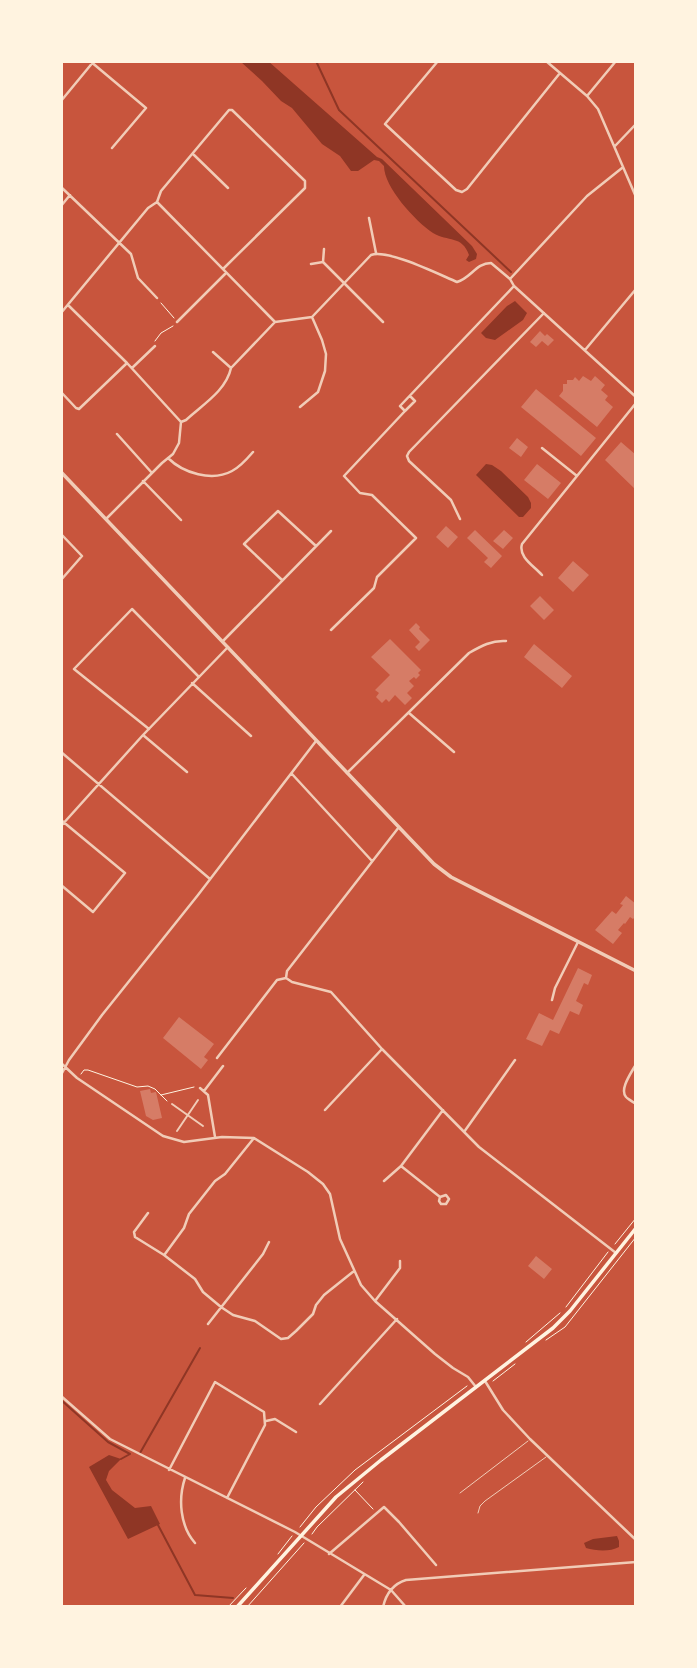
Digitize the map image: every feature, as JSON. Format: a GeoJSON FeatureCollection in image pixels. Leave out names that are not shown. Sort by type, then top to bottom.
{"type":"FeatureCollection","features":[{"type":"Feature","properties":{"kind":"main road"},"geometry":{"type":"LineString","coordinates":[[237,1607],[300,1535],[354,1481],[536,1342],[565,1316],[636,1228]]}},
{"type":"Feature","properties":{"kind":"street"},"geometry":{"type":"LineString","coordinates":[[438,61],[385,124],[456,190],[462,192],[560,73]]}},
{"type":"Feature","properties":{"kind":"street"},"geometry":{"type":"LineString","coordinates":[[546,61],[587,96],[603,117],[636,197]]}},
{"type":"Feature","properties":{"kind":"street"},"geometry":{"type":"LineString","coordinates":[[587,96],[616,61]]}},
{"type":"Feature","properties":{"kind":"street"},"geometry":{"type":"LineString","coordinates":[[61,101],[92,62],[146,108],[112,149]]}},
{"type":"Feature","properties":{"kind":"street"},"geometry":{"type":"LineString","coordinates":[[61,313],[148,208],[157,202],[161,191],[227,112],[232,110],[305,181],[304,188],[223,269]]}},
{"type":"Feature","properties":{"kind":"street"},"geometry":{"type":"LineString","coordinates":[[615,146],[636,124]]}},
{"type":"Feature","properties":{"kind":"street"},"geometry":{"type":"LineString","coordinates":[[192,154],[228,188]]}},
{"type":"Feature","properties":{"kind":"street"},"geometry":{"type":"LineString","coordinates":[[510,279],[587,196],[623,168]]}},
{"type":"Feature","properties":{"kind":"street"},"geometry":{"type":"LineString","coordinates":[[61,187],[131,254],[138,278],[157,298]]}},
{"type":"Feature","properties":{"kind":"street"},"geometry":{"type":"LineString","coordinates":[[61,205],[70,195]]}},
{"type":"Feature","properties":{"kind":"street"},"geometry":{"type":"LineString","coordinates":[[157,202],[275,322]]}},
{"type":"Feature","properties":{"kind":"street"},"geometry":{"type":"LineString","coordinates":[[369,218],[376,253]]}},
{"type":"Feature","properties":{"kind":"street"},"geometry":{"type":"LineString","coordinates":[[324,249],[323,262],[383,322]]}},
{"type":"Feature","properties":{"kind":"street"},"geometry":{"type":"LineString","coordinates":[[180,422],[186,420],[224,386],[231,368],[275,322],[312,317],[376,253],[405,260],[457,282],[465,279],[481,264],[494,264],[514,286],[636,397]]}},
{"type":"Feature","properties":{"kind":"street"},"geometry":{"type":"LineString","coordinates":[[311,264],[323,262]]}},
{"type":"Feature","properties":{"kind":"street"},"geometry":{"type":"LineString","coordinates":[[177,322],[226,273]]}},
{"type":"Feature","properties":{"kind":"street"},"geometry":{"type":"LineString","coordinates":[[405,411],[400,406],[514,286]]}},
{"type":"Feature","properties":{"kind":"street"},"geometry":{"type":"LineString","coordinates":[[585,350],[636,289]]}},
{"type":"Feature","properties":{"kind":"street"},"geometry":{"type":"LineString","coordinates":[[68,305],[132,368],[180,422],[179,443],[173,454],[106,519]]}},
{"type":"Feature","properties":{"kind":"street"},"geometry":{"type":"LineString","coordinates":[[460,520],[451,500],[409,461],[407,456],[544,313]]}},
{"type":"Feature","properties":{"kind":"street"},"geometry":{"type":"LineString","coordinates":[[300,407],[318,392],[325,371],[326,354],[312,317]]}},
{"type":"Feature","properties":{"kind":"street"},"geometry":{"type":"LineString","coordinates":[[132,368],[155,346]]}},
{"type":"Feature","properties":{"kind":"street"},"geometry":{"type":"LineString","coordinates":[[213,352],[231,368]]}},
{"type":"Feature","properties":{"kind":"street"},"geometry":{"type":"LineString","coordinates":[[61,392],[79,409],[127,363]]}},
{"type":"Feature","properties":{"kind":"street"},"geometry":{"type":"LineString","coordinates":[[331,630],[374,588],[377,577],[416,538],[372,495],[360,493],[344,476],[415,401],[409,396]]}},
{"type":"Feature","properties":{"kind":"street"},"geometry":{"type":"LineString","coordinates":[[542,575],[523,556],[520,550],[522,544],[636,402]]}},
{"type":"Feature","properties":{"kind":"street"},"geometry":{"type":"LineString","coordinates":[[117,434],[152,473]]}},
{"type":"Feature","properties":{"kind":"street"},"geometry":{"type":"LineString","coordinates":[[542,448],[577,476]]}},
{"type":"Feature","properties":{"kind":"street"},"geometry":{"type":"LineString","coordinates":[[168,458],[188,471],[217,476],[240,466],[253,452]]}},
{"type":"Feature","properties":{"kind":"street"},"geometry":{"type":"LineString","coordinates":[[62,474],[434,864],[451,877],[636,971]]}},
{"type":"Feature","properties":{"kind":"street"},"geometry":{"type":"LineString","coordinates":[[143,481],[181,520]]}},
{"type":"Feature","properties":{"kind":"street"},"geometry":{"type":"LineString","coordinates":[[282,580],[244,544],[278,511],[316,547]]}},
{"type":"Feature","properties":{"kind":"street"},"geometry":{"type":"LineString","coordinates":[[223,641],[331,531]]}},
{"type":"Feature","properties":{"kind":"street"},"geometry":{"type":"LineString","coordinates":[[61,534],[82,556],[61,580]]}},
{"type":"Feature","properties":{"kind":"street"},"geometry":{"type":"LineString","coordinates":[[149,729],[74,669],[132,609],[199,677]]}},
{"type":"Feature","properties":{"kind":"street"},"geometry":{"type":"LineString","coordinates":[[347,773],[468,653],[484,644],[506,641]]}},
{"type":"Feature","properties":{"kind":"street"},"geometry":{"type":"LineString","coordinates":[[61,885],[93,912],[125,873],[62,823],[143,734],[228,647]]}},
{"type":"Feature","properties":{"kind":"street"},"geometry":{"type":"LineString","coordinates":[[192,683],[251,736]]}},
{"type":"Feature","properties":{"kind":"street"},"geometry":{"type":"LineString","coordinates":[[409,713],[454,752]]}},
{"type":"Feature","properties":{"kind":"street"},"geometry":{"type":"LineString","coordinates":[[143,734],[187,772]]}},
{"type":"Feature","properties":{"kind":"street"},"geometry":{"type":"LineString","coordinates":[[61,1075],[102,1015],[316,741]]}},
{"type":"Feature","properties":{"kind":"street"},"geometry":{"type":"LineString","coordinates":[[61,752],[210,879]]}},
{"type":"Feature","properties":{"kind":"street"},"geometry":{"type":"LineString","coordinates":[[292,774],[372,861]]}},
{"type":"Feature","properties":{"kind":"street"},"geometry":{"type":"LineString","coordinates":[[286,978],[287,971],[399,827]]}},
{"type":"Feature","properties":{"kind":"street"},"geometry":{"type":"LineString","coordinates":[[552,1000],[555,988],[578,942]]}},
{"type":"Feature","properties":{"kind":"street"},"geometry":{"type":"LineString","coordinates":[[217,1058],[278,980],[286,978],[331,992],[479,1147],[616,1253]]}},
{"type":"Feature","properties":{"kind":"street"},"geometry":{"type":"LineString","coordinates":[[325,1110],[383,1049]]}},
{"type":"Feature","properties":{"kind":"street"},"geometry":{"type":"LineString","coordinates":[[464,1132],[515,1060]]}},
{"type":"Feature","properties":{"kind":"street"},"geometry":{"type":"LineString","coordinates":[[61,1063],[163,1136],[184,1142],[215,1137],[254,1138],[308,1172],[327,1189],[341,1239],[362,1285],[375,1301],[435,1354],[468,1377],[476,1387]]}},
{"type":"Feature","properties":{"kind":"street"},"geometry":{"type":"LineString","coordinates":[[636,1064],[623,1093],[636,1104]]}},
{"type":"Feature","properties":{"kind":"street"},"geometry":{"type":"LineString","coordinates":[[204,1091],[223,1066]]}},
{"type":"Feature","properties":{"kind":"street"},"geometry":{"type":"LineString","coordinates":[[200,1088],[208,1095],[215,1137]]}},
{"type":"Feature","properties":{"kind":"street"},"geometry":{"type":"LineString","coordinates":[[177,1131],[198,1100]]}},
{"type":"Feature","properties":{"kind":"street"},"geometry":{"type":"LineString","coordinates":[[172,1104],[203,1126]]}},
{"type":"Feature","properties":{"kind":"street"},"geometry":{"type":"LineString","coordinates":[[384,1181],[401,1166],[443,1110]]}},
{"type":"Feature","properties":{"kind":"street"},"geometry":{"type":"LineString","coordinates":[[164,1255],[184,1228],[189,1214],[254,1138]]}},
{"type":"Feature","properties":{"kind":"street"},"geometry":{"type":"LineString","coordinates":[[401,1166],[440,1197]]}},
{"type":"Feature","properties":{"kind":"street"},"geometry":{"type":"LineString","coordinates":[[148,1213],[134,1232],[135,1237],[195,1279],[203,1292],[221,1307],[233,1315],[255,1321],[281,1339],[288,1338],[313,1314],[324,1295],[354,1271]]}},
{"type":"Feature","properties":{"kind":"street"},"geometry":{"type":"LineString","coordinates":[[208,1324],[270,1242]]}},
{"type":"Feature","properties":{"kind":"street"},"geometry":{"type":"LineString","coordinates":[[375,1301],[400,1268],[400,1261]]}},
{"type":"Feature","properties":{"kind":"street"},"geometry":{"type":"LineString","coordinates":[[320,1404],[397,1320]]}},
{"type":"Feature","properties":{"kind":"street"},"geometry":{"type":"LineString","coordinates":[[485,1381],[503,1410],[530,1439],[636,1540]]}},
{"type":"Feature","properties":{"kind":"street"},"geometry":{"type":"LineString","coordinates":[[169,1470],[215,1382],[264,1412],[265,1421],[226,1498]]}},
{"type":"Feature","properties":{"kind":"street"},"geometry":{"type":"LineString","coordinates":[[61,1396],[110,1439],[295,1532],[391,1590],[406,1607]]}},
{"type":"Feature","properties":{"kind":"street"},"geometry":{"type":"LineString","coordinates":[[265,1421],[275,1419],[296,1432]]}},
{"type":"Feature","properties":{"kind":"street"},"geometry":{"type":"LineString","coordinates":[[185,1478],[181,1488],[182,1517],[188,1535],[195,1543]]}},
{"type":"Feature","properties":{"kind":"street"},"geometry":{"type":"LineString","coordinates":[[329,1554],[384,1507],[436,1565]]}},
{"type":"Feature","properties":{"kind":"street"},"geometry":{"type":"LineString","coordinates":[[383,1607],[391,1590],[397,1583],[406,1580],[636,1562]]}},
{"type":"Feature","properties":{"kind":"street"},"geometry":{"type":"LineString","coordinates":[[340,1607],[364,1575]]}},
{"type":"Feature","properties":{"kind":"lane"},"geometry":{"type":"LineString","coordinates":[[460,1493],[530,1439]]}},
{"type":"Feature","properties":{"kind":"lane"},"geometry":{"type":"LineString","coordinates":[[478,1513],[485,1501],[547,1455]]}},
{"type":"Feature","properties":{"kind":"path"},"geometry":{"type":"LineString","coordinates":[[155,346],[153,343],[161,333],[177,322],[157,298]]}},
{"type":"Feature","properties":{"kind":"path"},"geometry":{"type":"LineString","coordinates":[[77,1077],[84,1070],[89,1070],[137,1087],[148,1086],[172,1104]]}},
{"type":"Feature","properties":{"kind":"path"},"geometry":{"type":"LineString","coordinates":[[160,1095],[200,1088]]}},
{"type":"Feature","properties":{"kind":"path"},"geometry":{"type":"LineString","coordinates":[[524,1343],[564,1310],[636,1218]]}},
{"type":"Feature","properties":{"kind":"path"},"geometry":{"type":"LineString","coordinates":[[355,1490],[377,1514]]}},
{"type":"Feature","properties":{"kind":"path"},"geometry":{"type":"LineString","coordinates":[[275,1558],[295,1532]]}},
{"type":"Feature","properties":{"kind":"path"},"geometry":{"type":"LineString","coordinates":[[247,1607],[307,1540]]}},
{"type":"Feature","properties":{"kind":"path"},"geometry":{"type":"LineString","coordinates":[[228,1607],[233,1602]]}},
{"type":"Feature","properties":{"kind":"shaded area"},"geometry":{"type":"Polygon","coordinates":[[[242,61],[268,61],[382,159],[472,246],[477,254],[476,259],[469,262],[466,260],[469,255],[463,244],[433,233],[418,220],[389,184],[384,166],[379,161],[374,160],[358,171],[351,171],[340,156],[322,144],[292,108],[281,101],[242,61]]]}},
{"type":"Feature","properties":{"kind":"shaded area"},"geometry":{"type":"Polygon","coordinates":[[[515,301],[527,313],[523,320],[495,340],[486,338],[481,333],[515,301]]]}},
{"type":"Feature","properties":{"kind":"shaded area"},"geometry":{"type":"Polygon","coordinates":[[[486,464],[501,471],[528,497],[531,508],[523,517],[519,517],[476,475],[486,464]]]}},
{"type":"Feature","properties":{"kind":"shaded area"},"geometry":{"type":"Polygon","coordinates":[[[109,1455],[121,1459],[109,1471],[106,1480],[112,1490],[135,1508],[151,1506],[160,1524],[128,1539],[89,1467],[109,1455]]]}},
{"type":"Feature","properties":{"kind":"shaded area"},"geometry":{"type":"Polygon","coordinates":[[[617,1536],[619,1547],[611,1550],[586,1548],[584,1543],[593,1539],[617,1536]]]}},
{"type":"Feature","properties":{"kind":"building"},"geometry":{"type":"Polygon","coordinates":[[[540,331],[554,340],[548,346],[542,341],[536,347],[530,342],[540,331]]]}},
{"type":"Feature","properties":{"kind":"building"},"geometry":{"type":"Polygon","coordinates":[[[583,376],[591,381],[595,376],[605,385],[601,390],[608,396],[605,400],[613,407],[597,427],[559,396],[567,380],[573,380],[575,377],[579,381],[583,376]]]}},
{"type":"Feature","properties":{"kind":"building"},"geometry":{"type":"Polygon","coordinates":[[[536,389],[596,438],[581,456],[521,407],[536,389]]]}},
{"type":"Feature","properties":{"kind":"building"},"geometry":{"type":"Polygon","coordinates":[[[517,438],[528,447],[521,457],[509,448],[517,438]]]}},
{"type":"Feature","properties":{"kind":"building"},"geometry":{"type":"Polygon","coordinates":[[[621,442],[636,455],[636,490],[605,460],[621,442]]]}},
{"type":"Feature","properties":{"kind":"building"},"geometry":{"type":"Polygon","coordinates":[[[537,464],[561,483],[548,499],[524,480],[537,464]]]}},
{"type":"Feature","properties":{"kind":"building"},"geometry":{"type":"Polygon","coordinates":[[[446,526],[458,537],[448,548],[436,537],[446,526]]]}},
{"type":"Feature","properties":{"kind":"building"},"geometry":{"type":"Polygon","coordinates":[[[475,530],[502,556],[491,568],[484,562],[488,558],[467,538],[475,530]]]}},
{"type":"Feature","properties":{"kind":"building"},"geometry":{"type":"Polygon","coordinates":[[[504,530],[513,538],[503,549],[493,541],[504,530]]]}},
{"type":"Feature","properties":{"kind":"building"},"geometry":{"type":"Polygon","coordinates":[[[573,561],[589,575],[573,592],[558,578],[573,561]]]}},
{"type":"Feature","properties":{"kind":"building"},"geometry":{"type":"Polygon","coordinates":[[[540,596],[554,610],[544,620],[530,606],[540,596]]]}},
{"type":"Feature","properties":{"kind":"building"},"geometry":{"type":"Polygon","coordinates":[[[416,623],[430,640],[419,651],[415,647],[420,642],[409,630],[416,623]]]}},
{"type":"Feature","properties":{"kind":"building"},"geometry":{"type":"Polygon","coordinates":[[[390,639],[421,670],[416,679],[414,677],[409,681],[414,686],[407,693],[412,698],[405,705],[395,695],[389,702],[386,699],[382,703],[376,697],[379,693],[375,690],[390,675],[371,657],[390,639]]]}},
{"type":"Feature","properties":{"kind":"building"},"geometry":{"type":"Polygon","coordinates":[[[534,644],[572,676],[562,688],[524,657],[534,644]]]}},
{"type":"Feature","properties":{"kind":"building"},"geometry":{"type":"Polygon","coordinates":[[[626,896],[636,904],[636,916],[633,919],[630,917],[618,930],[622,933],[613,944],[595,930],[612,911],[616,914],[626,896]]]}},
{"type":"Feature","properties":{"kind":"building"},"geometry":{"type":"Polygon","coordinates":[[[578,968],[592,975],[588,985],[584,983],[576,1001],[583,1005],[579,1015],[570,1011],[559,1034],[550,1030],[542,1046],[526,1039],[539,1013],[553,1020],[578,968]]]}},
{"type":"Feature","properties":{"kind":"building"},"geometry":{"type":"Polygon","coordinates":[[[179,1017],[214,1044],[204,1057],[208,1060],[201,1069],[163,1038],[179,1017]]]}},
{"type":"Feature","properties":{"kind":"building"},"geometry":{"type":"Polygon","coordinates":[[[150,1089],[151,1093],[156,1092],[162,1118],[153,1120],[146,1116],[140,1091],[150,1089]]]}},
{"type":"Feature","properties":{"kind":"building"},"geometry":{"type":"Polygon","coordinates":[[[536,1256],[552,1269],[544,1279],[528,1266],[536,1256]]]}},
{"type":"Feature","properties":{"kind":"waterway"},"geometry":{"type":"LineString","coordinates":[[316,61],[339,110],[511,272]]}},
{"type":"Feature","properties":{"kind":"waterway"},"geometry":{"type":"LineString","coordinates":[[140,1453],[200,1348]]}},
{"type":"Feature","properties":{"kind":"waterway"},"geometry":{"type":"LineString","coordinates":[[61,1400],[108,1442],[130,1454],[121,1459]]}},
{"type":"Feature","properties":{"kind":"waterway"},"geometry":{"type":"LineString","coordinates":[[158,1525],[195,1595],[233,1598]]}}]}
